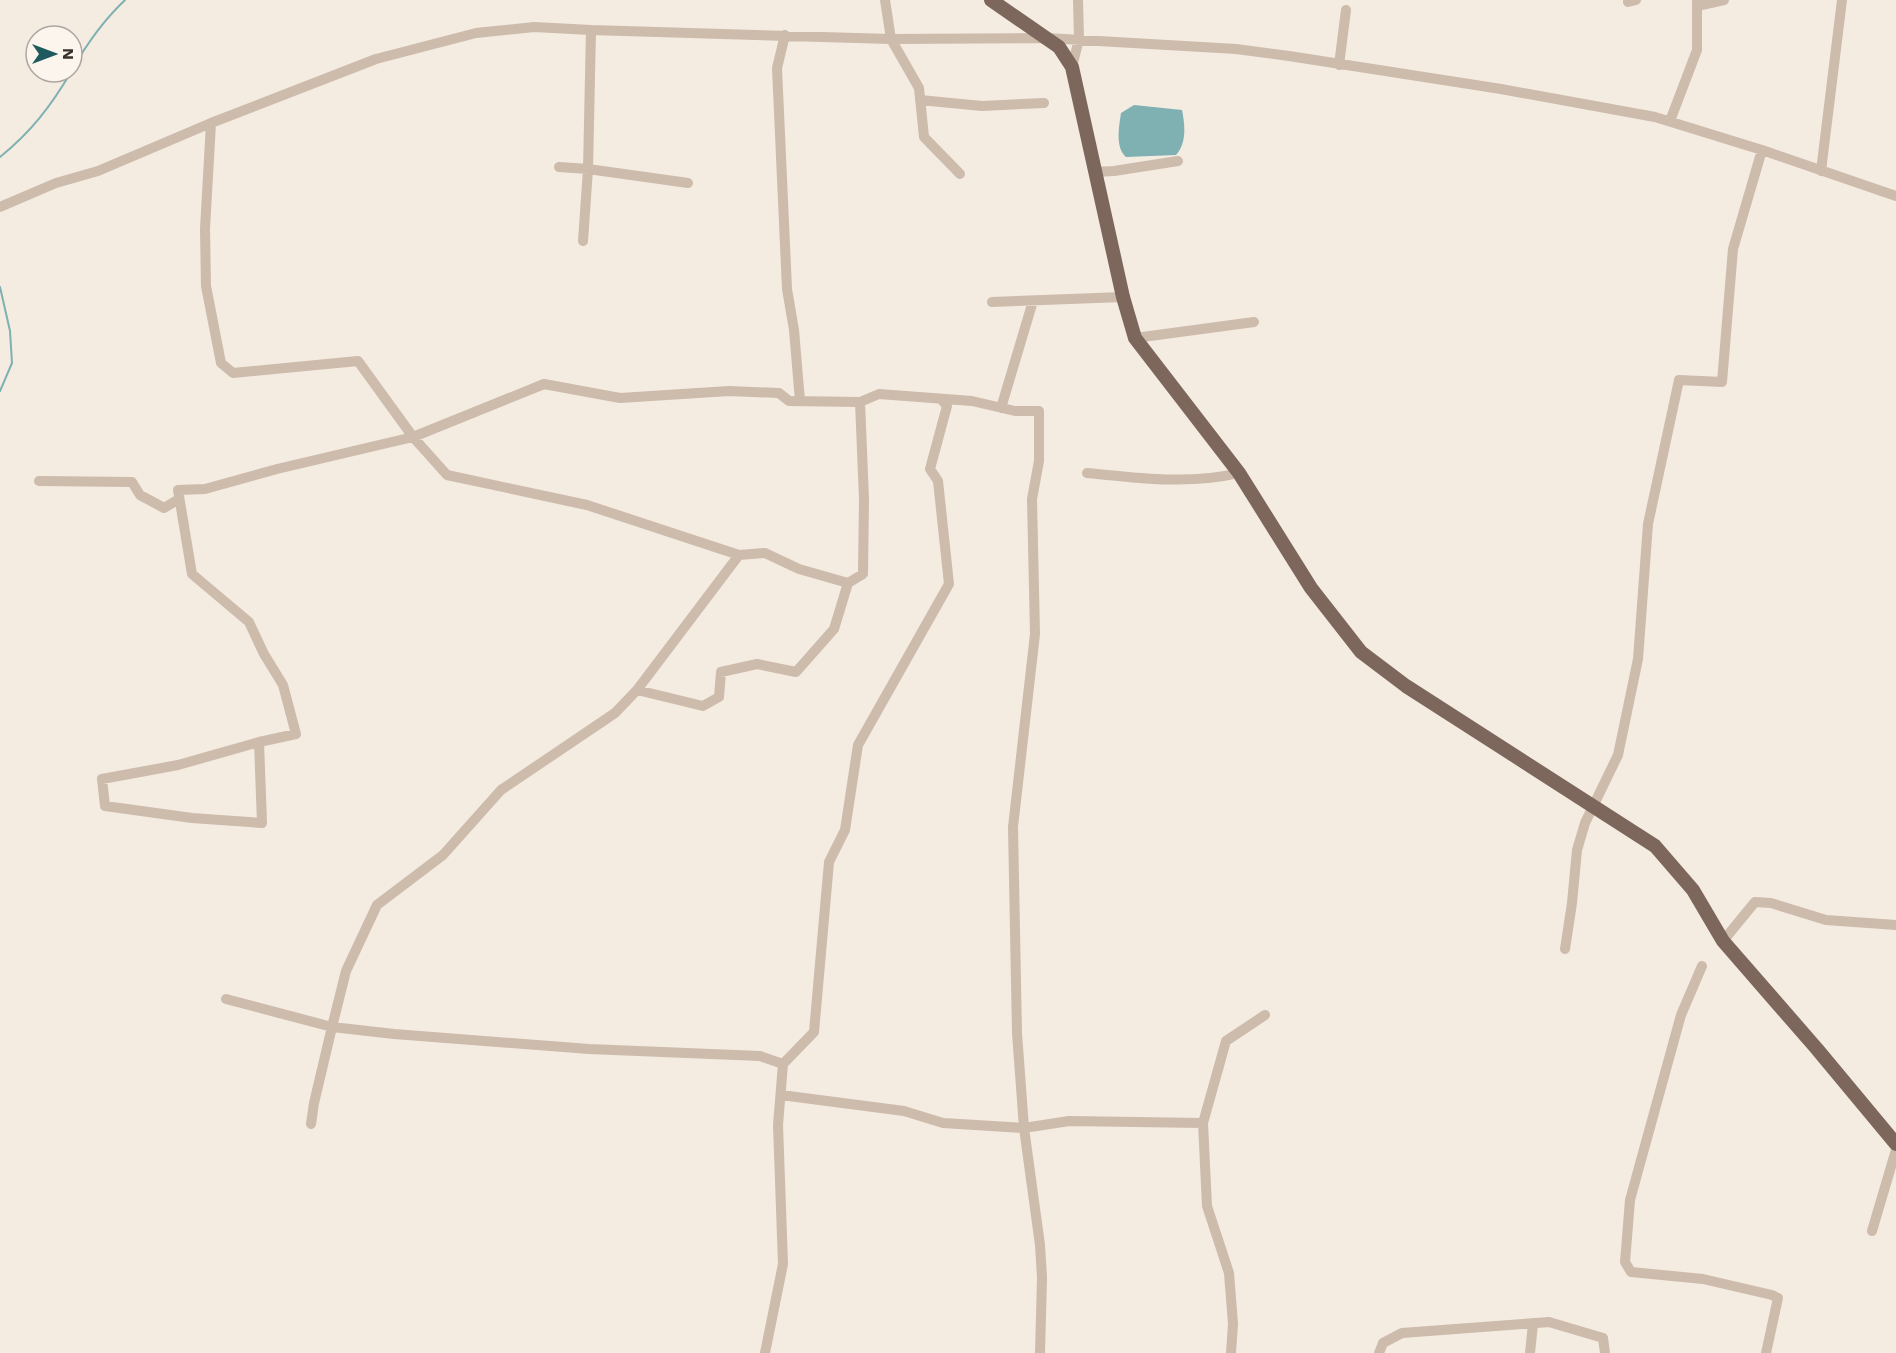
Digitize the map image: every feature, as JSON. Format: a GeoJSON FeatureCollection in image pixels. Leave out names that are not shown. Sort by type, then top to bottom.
{"type":"FeatureCollection","features":[{"type":"Feature","properties":{"kind":"main road"},"geometry":{"type":"LineString","coordinates":[[991,0],[1059,47],[1072,67],[1123,297],[1135,338],[1239,473],[1311,588],[1360,652],[1406,687],[1655,846],[1693,890],[1723,941],[1817,1048],[1896,1144]]}},
{"type":"Feature","properties":{"kind":"street"},"geometry":{"type":"LineString","coordinates":[[885,0],[891,39],[919,88],[924,137],[960,174]]}},
{"type":"Feature","properties":{"kind":"street"},"geometry":{"type":"LineString","coordinates":[[1072,67],[1079,39],[1078,0]]}},
{"type":"Feature","properties":{"kind":"street"},"geometry":{"type":"LineString","coordinates":[[1670,121],[1697,50],[1697,3],[1724,0]]}},
{"type":"Feature","properties":{"kind":"street"},"geometry":{"type":"LineString","coordinates":[[1821,171],[1842,0]]}},
{"type":"Feature","properties":{"kind":"street"},"geometry":{"type":"LineString","coordinates":[[1340,65],[1346,10]]}},
{"type":"Feature","properties":{"kind":"street"},"geometry":{"type":"LineString","coordinates":[[0,207],[56,183],[98,171],[211,123],[376,59],[476,33],[534,27],[891,39],[1079,39],[1236,49],[1501,89],[1670,121],[1896,196]]}},
{"type":"Feature","properties":{"kind":"street"},"geometry":{"type":"LineString","coordinates":[[583,241],[588,169],[591,30]]}},
{"type":"Feature","properties":{"kind":"street"},"geometry":{"type":"LineString","coordinates":[[785,35],[777,68],[788,289],[800,401]]}},
{"type":"Feature","properties":{"kind":"street"},"geometry":{"type":"LineString","coordinates":[[921,100],[982,106],[1044,103]]}},
{"type":"Feature","properties":{"kind":"street"},"geometry":{"type":"LineString","coordinates":[[211,123],[205,229],[206,286],[221,363],[233,373],[358,361],[413,437],[447,475],[587,505],[739,555],[765,553],[799,569],[848,583]]}},
{"type":"Feature","properties":{"kind":"street"},"geometry":{"type":"LineString","coordinates":[[1565,949],[1577,850],[1585,822],[1618,755],[1638,658],[1648,524],[1679,380],[1722,382],[1733,249],[1762,150]]}},
{"type":"Feature","properties":{"kind":"street"},"geometry":{"type":"LineString","coordinates":[[1095,172],[1178,161]]}},
{"type":"Feature","properties":{"kind":"street"},"geometry":{"type":"LineString","coordinates":[[559,167],[688,183]]}},
{"type":"Feature","properties":{"kind":"street"},"geometry":{"type":"LineString","coordinates":[[992,303],[1123,297]]}},
{"type":"Feature","properties":{"kind":"street"},"geometry":{"type":"LineString","coordinates":[[1001,408],[1033,301]]}},
{"type":"Feature","properties":{"kind":"street"},"geometry":{"type":"LineString","coordinates":[[1135,338],[1254,322]]}},
{"type":"Feature","properties":{"kind":"street"},"geometry":{"type":"LineString","coordinates":[[260,742],[262,823],[192,818],[105,806],[102,779],[178,765],[260,742],[296,734],[283,685],[264,654],[249,622],[192,574],[178,490],[205,489],[277,469],[413,437],[544,384],[620,398],[729,390],[779,393],[789,401],[860,402],[879,394],[972,401],[1015,411],[1039,411],[1039,461],[1032,499],[1035,634],[1013,827],[1017,1033],[1024,1128],[1040,1245],[1042,1290],[1040,1353]]}},
{"type":"Feature","properties":{"kind":"street"},"geometry":{"type":"LineString","coordinates":[[765,1353],[783,1264],[778,1125],[783,1064],[814,1032],[829,862],[845,830],[858,745],[949,584],[938,481],[930,469],[947,406],[940,399]]}},
{"type":"Feature","properties":{"kind":"street"},"geometry":{"type":"LineString","coordinates":[[637,690],[703,706],[719,697],[721,672],[757,664],[796,672],[834,629],[848,583],[863,574],[864,499],[860,402]]}},
{"type":"Feature","properties":{"kind":"street"},"geometry":{"type":"LineString","coordinates":[[1087,473],[1166,480],[1215,479],[1239,473]]}},
{"type":"Feature","properties":{"kind":"street"},"geometry":{"type":"LineString","coordinates":[[39,481],[132,482],[140,495],[164,508],[179,499]]}},
{"type":"Feature","properties":{"kind":"street"},"geometry":{"type":"LineString","coordinates":[[311,1124],[346,971],[377,905],[443,855],[501,790],[615,713],[637,690],[739,555]]}},
{"type":"Feature","properties":{"kind":"street"},"geometry":{"type":"LineString","coordinates":[[1723,941],[1755,902],[1771,903],[1826,920],[1896,925]]}},
{"type":"Feature","properties":{"kind":"street"},"geometry":{"type":"LineString","coordinates":[[1702,966],[1681,1015],[1630,1200],[1625,1262],[1631,1272],[1703,1279],[1778,1298],[1766,1353]]}},
{"type":"Feature","properties":{"kind":"street"},"geometry":{"type":"LineString","coordinates":[[226,999],[332,1028],[589,1049],[760,1056],[783,1064]]}},
{"type":"Feature","properties":{"kind":"street"},"geometry":{"type":"LineString","coordinates":[[1231,1353],[1233,1324],[1229,1273],[1207,1206],[1203,1123],[1226,1041],[1265,1015]]}},
{"type":"Feature","properties":{"kind":"street"},"geometry":{"type":"LineString","coordinates":[[781,1095],[904,1112],[943,1123],[1024,1128],[1069,1122],[1203,1123]]}},
{"type":"Feature","properties":{"kind":"street"},"geometry":{"type":"LineString","coordinates":[[1872,1231],[1896,1150]]}},
{"type":"Feature","properties":{"kind":"street"},"geometry":{"type":"LineString","coordinates":[[1380,1353],[1383,1343],[1402,1333],[1550,1322],[1603,1338],[1605,1353]]}},
{"type":"Feature","properties":{"kind":"street"},"geometry":{"type":"LineString","coordinates":[[1530,1353],[1533,1324]]}},
{"type":"Feature","properties":{"kind":"water"},"geometry":{"type":"Polygon","coordinates":[[[1134,105],[1182,110],[1184,139],[1176,155],[1126,157],[1119,142],[1121,113],[1134,105]]]}},
{"type":"Feature","properties":{"kind":"waterway"},"geometry":{"type":"LineString","coordinates":[[84,50],[125,0]]}},
{"type":"Feature","properties":{"kind":"waterway"},"geometry":{"type":"LineString","coordinates":[[0,157],[40,118],[64,84]]}},
{"type":"Feature","properties":{"kind":"waterway"},"geometry":{"type":"LineString","coordinates":[[0,287],[10,331],[12,363],[0,391]]}}]}
